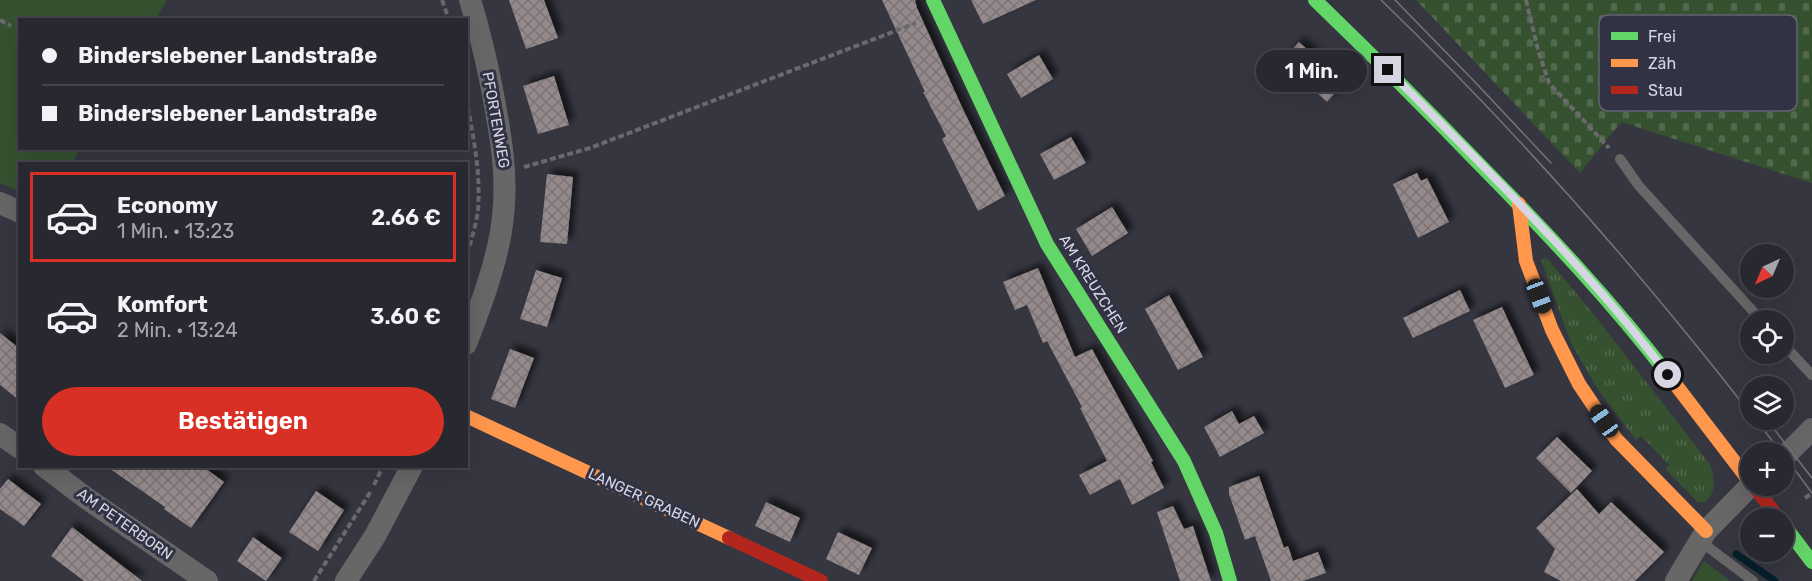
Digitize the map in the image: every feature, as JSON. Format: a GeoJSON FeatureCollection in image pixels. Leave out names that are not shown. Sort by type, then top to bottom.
{"type":"FeatureCollection","features":[{"type":"Feature","properties":{"kind":"street","name":"PFORTENWEG"},"geometry":{"type":"LineString","coordinates":[[468,338],[490,275],[503,219],[506,172],[480,31],[470,0]]}},
{"type":"Feature","properties":{"kind":"street","name":"AM KREUZCHEN"},"geometry":{"type":"LineString","coordinates":[[933,0],[1047,244],[1184,461],[1216,533],[1230,581]]}},
{"type":"Feature","properties":{"kind":"street"},"geometry":{"type":"LineString","coordinates":[[1315,0],[1388,70],[1519,204],[1630,325],[1740,469]]}},
{"type":"Feature","properties":{"kind":"street"},"geometry":{"type":"LineString","coordinates":[[0,203],[18,211]]}},
{"type":"Feature","properties":{"kind":"street"},"geometry":{"type":"LineString","coordinates":[[1519,204],[1526,261],[1552,330],[1579,384],[1616,439],[1703,536]]}},
{"type":"Feature","properties":{"kind":"street","name":"LANGER GRABEN"},"geometry":{"type":"LineString","coordinates":[[468,417],[821,581]]}},
{"type":"Feature","properties":{"kind":"street"},"geometry":{"type":"LineString","coordinates":[[1794,447],[1812,429]]}},
{"type":"Feature","properties":{"kind":"street"},"geometry":{"type":"LineString","coordinates":[[0,434],[18,447]]}},
{"type":"Feature","properties":{"kind":"street","name":"AM PETERBORN"},"geometry":{"type":"LineString","coordinates":[[47,468],[86,498],[207,581]]}},
{"type":"Feature","properties":{"kind":"street"},"geometry":{"type":"LineString","coordinates":[[346,581],[375,536],[411,468]]}},
{"type":"Feature","properties":{"kind":"street"},"geometry":{"type":"LineString","coordinates":[[1676,581],[1703,536],[1741,496]]}},
{"type":"Feature","properties":{"kind":"street"},"geometry":{"type":"LineString","coordinates":[[1761,496],[1770,508]]}},
{"type":"Feature","properties":{"kind":"street"},"geometry":{"type":"LineString","coordinates":[[1794,538],[1812,562]]}},
{"type":"Feature","properties":{"kind":"lane"},"geometry":{"type":"LineString","coordinates":[[1620,159],[1639,186],[1752,310]]}},
{"type":"Feature","properties":{"kind":"lane"},"geometry":{"type":"LineString","coordinates":[[1794,356],[1812,375]]}},
{"type":"Feature","properties":{"kind":"lane"},"geometry":{"type":"LineString","coordinates":[[1703,536],[1753,581]]}},
{"type":"Feature","properties":{"kind":"path"},"geometry":{"type":"LineString","coordinates":[[442,0],[448,18]]}},
{"type":"Feature","properties":{"kind":"path"},"geometry":{"type":"LineString","coordinates":[[1526,0],[1549,83],[1620,159]]}},
{"type":"Feature","properties":{"kind":"path"},"geometry":{"type":"LineString","coordinates":[[506,172],[590,148],[939,14]]}},
{"type":"Feature","properties":{"kind":"path"},"geometry":{"type":"LineString","coordinates":[[0,20],[11,26]]}},
{"type":"Feature","properties":{"kind":"path"},"geometry":{"type":"LineString","coordinates":[[468,108],[476,148],[478,192],[478,210],[468,252]]}},
{"type":"Feature","properties":{"kind":"path"},"geometry":{"type":"LineString","coordinates":[[314,581],[366,500],[382,468]]}},
{"type":"Feature","properties":{"kind":"path"},"geometry":{"type":"LineString","coordinates":[[1805,498],[1812,493]]}},
{"type":"Feature","properties":{"kind":"green space"},"geometry":{"type":"Polygon","coordinates":[[[0,0],[167,0],[157,18],[18,18],[18,150],[79,150],[73,162],[18,162],[18,192],[0,183],[0,0]]]}},
{"type":"Feature","properties":{"kind":"green space"},"geometry":{"type":"Polygon","coordinates":[[[1416,0],[1812,0],[1812,183],[1621,122],[1580,173],[1416,0]]]}},
{"type":"Feature","properties":{"kind":"green space"},"geometry":{"type":"Polygon","coordinates":[[[1547,258],[1595,316],[1709,463],[1714,484],[1712,494],[1705,502],[1698,502],[1665,469],[1669,465],[1641,436],[1636,440],[1599,391],[1571,343],[1541,260],[1547,258]]]}},
{"type":"Feature","properties":{"kind":"green space"},"geometry":{"type":"Polygon","coordinates":[[[1704,561],[1730,581],[1692,581],[1704,561]]]}},
{"type":"Feature","properties":{"kind":"building"},"geometry":{"type":"Polygon","coordinates":[[[509,0],[544,0],[558,38],[526,49],[509,0]]]}},
{"type":"Feature","properties":{"kind":"building"},"geometry":{"type":"Polygon","coordinates":[[[882,0],[915,0],[961,105],[1005,196],[978,211],[942,139],[946,136],[923,92],[925,92],[882,0]]]}},
{"type":"Feature","properties":{"kind":"building"},"geometry":{"type":"Polygon","coordinates":[[[971,0],[1036,0],[983,24],[971,0]]]}},
{"type":"Feature","properties":{"kind":"building"},"geometry":{"type":"Polygon","coordinates":[[[1299,42],[1344,83],[1327,102],[1282,61],[1299,42]]]}},
{"type":"Feature","properties":{"kind":"building"},"geometry":{"type":"Polygon","coordinates":[[[1039,55],[1053,79],[1021,98],[1007,74],[1039,55]]]}},
{"type":"Feature","properties":{"kind":"building"},"geometry":{"type":"Polygon","coordinates":[[[554,76],[569,125],[538,134],[523,86],[554,76]]]}},
{"type":"Feature","properties":{"kind":"building"},"geometry":{"type":"Polygon","coordinates":[[[1071,137],[1086,163],[1054,180],[1040,154],[1071,137]]]}},
{"type":"Feature","properties":{"kind":"building"},"geometry":{"type":"Polygon","coordinates":[[[1417,173],[1421,181],[1427,178],[1449,222],[1418,238],[1393,184],[1417,173]]]}},
{"type":"Feature","properties":{"kind":"building"},"geometry":{"type":"Polygon","coordinates":[[[547,174],[573,177],[567,244],[540,242],[547,174]]]}},
{"type":"Feature","properties":{"kind":"building"},"geometry":{"type":"Polygon","coordinates":[[[1112,207],[1128,233],[1092,256],[1076,229],[1112,207]]]}},
{"type":"Feature","properties":{"kind":"building"},"geometry":{"type":"Polygon","coordinates":[[[1038,268],[1075,357],[1092,349],[1153,461],[1151,462],[1164,488],[1132,505],[1120,479],[1090,495],[1079,475],[1107,461],[1047,341],[1043,343],[1027,305],[1015,310],[1003,282],[1038,268]]]}},
{"type":"Feature","properties":{"kind":"building"},"geometry":{"type":"Polygon","coordinates":[[[536,270],[562,278],[547,327],[520,319],[536,270]]]}},
{"type":"Feature","properties":{"kind":"building"},"geometry":{"type":"Polygon","coordinates":[[[1460,290],[1470,311],[1413,338],[1403,318],[1460,290]]]}},
{"type":"Feature","properties":{"kind":"building"},"geometry":{"type":"Polygon","coordinates":[[[1169,295],[1203,357],[1178,370],[1145,309],[1169,295]]]}},
{"type":"Feature","properties":{"kind":"building"},"geometry":{"type":"Polygon","coordinates":[[[1502,307],[1534,375],[1505,388],[1473,320],[1502,307]]]}},
{"type":"Feature","properties":{"kind":"building"},"geometry":{"type":"Polygon","coordinates":[[[0,333],[18,347],[18,399],[0,385],[0,333]]]}},
{"type":"Feature","properties":{"kind":"building"},"geometry":{"type":"Polygon","coordinates":[[[510,349],[534,358],[515,408],[491,399],[510,349]]]}},
{"type":"Feature","properties":{"kind":"building"},"geometry":{"type":"Polygon","coordinates":[[[1232,411],[1239,424],[1254,416],[1264,433],[1220,457],[1204,427],[1232,411]]]}},
{"type":"Feature","properties":{"kind":"building"},"geometry":{"type":"Polygon","coordinates":[[[1557,437],[1592,471],[1571,493],[1536,458],[1557,437]]]}},
{"type":"Feature","properties":{"kind":"building"},"geometry":{"type":"Polygon","coordinates":[[[109,468],[205,468],[224,482],[191,528],[164,509],[165,507],[109,468]]]}},
{"type":"Feature","properties":{"kind":"building"},"geometry":{"type":"Polygon","coordinates":[[[1259,476],[1284,548],[1288,546],[1293,561],[1318,552],[1326,573],[1303,581],[1271,581],[1255,536],[1245,540],[1229,494],[1229,487],[1259,476]]]}},
{"type":"Feature","properties":{"kind":"building"},"geometry":{"type":"Polygon","coordinates":[[[8,479],[41,504],[24,526],[0,509],[0,489],[8,479]]]}},
{"type":"Feature","properties":{"kind":"building"},"geometry":{"type":"Polygon","coordinates":[[[1577,489],[1599,514],[1611,502],[1664,552],[1635,581],[1561,581],[1544,572],[1555,549],[1536,528],[1577,489]]]}},
{"type":"Feature","properties":{"kind":"building"},"geometry":{"type":"Polygon","coordinates":[[[316,491],[344,510],[318,551],[289,532],[316,491]]]}},
{"type":"Feature","properties":{"kind":"building"},"geometry":{"type":"Polygon","coordinates":[[[766,502],[800,518],[790,542],[755,526],[766,502]]]}},
{"type":"Feature","properties":{"kind":"building"},"geometry":{"type":"Polygon","coordinates":[[[1173,506],[1184,529],[1193,526],[1211,581],[1180,581],[1157,512],[1173,506]]]}},
{"type":"Feature","properties":{"kind":"building"},"geometry":{"type":"Polygon","coordinates":[[[72,527],[142,581],[84,581],[51,556],[72,527]]]}},
{"type":"Feature","properties":{"kind":"building"},"geometry":{"type":"Polygon","coordinates":[[[838,532],[872,548],[859,575],[826,559],[838,532]]]}},
{"type":"Feature","properties":{"kind":"building"},"geometry":{"type":"Polygon","coordinates":[[[253,537],[282,558],[266,581],[237,561],[253,537]]]}},
{"type":"Feature","properties":{"kind":"waterway"},"geometry":{"type":"LineString","coordinates":[[1736,554],[1775,581]]}},
{"type":"Feature","properties":{"kind":"tram line"},"geometry":{"type":"LineString","coordinates":[[1381,0],[1479,98],[1573,200],[1619,252],[1740,400]]}},
{"type":"Feature","properties":{"kind":"tram line"},"geometry":{"type":"LineString","coordinates":[[1395,0],[1551,163]]}},
{"type":"Feature","properties":{"kind":"tram line"},"geometry":{"type":"LineString","coordinates":[[1764,430],[1773,442]]}},
{"type":"Feature","properties":{"kind":"tram line"},"geometry":{"type":"LineString","coordinates":[[1775,430],[1812,478]]}},
{"type":"Feature","properties":{"kind":"tram line"},"geometry":{"type":"LineString","coordinates":[[1794,469],[1812,493]]}},
{"type":"Feature","properties":{"kind":"traffic: fast"},"geometry":{"type":"LineString","coordinates":[[933,0],[1047,244],[1184,461],[1216,533],[1230,581]]}},
{"type":"Feature","properties":{"kind":"traffic: fast"},"geometry":{"type":"LineString","coordinates":[[1315,0],[1508,193],[1603,295],[1669,376]]}},
{"type":"Feature","properties":{"kind":"traffic: fast"},"geometry":{"type":"LineString","coordinates":[[1794,538],[1812,562]]}},
{"type":"Feature","properties":{"kind":"traffic: slow"},"geometry":{"type":"LineString","coordinates":[[1519,204],[1526,261],[1552,330],[1579,384],[1616,439],[1706,531]]}},
{"type":"Feature","properties":{"kind":"traffic: slow"},"geometry":{"type":"LineString","coordinates":[[1669,376],[1740,469]]}},
{"type":"Feature","properties":{"kind":"traffic: slow"},"geometry":{"type":"LineString","coordinates":[[468,417],[729,538]]}},
{"type":"Feature","properties":{"kind":"traffic: jam"},"geometry":{"type":"LineString","coordinates":[[1762,496],[1771,508]]}},
{"type":"Feature","properties":{"kind":"traffic: jam"},"geometry":{"type":"LineString","coordinates":[[729,538],[821,581]]}},
{"type":"Feature","properties":{"kind":"route"},"geometry":{"type":"LineString","coordinates":[[1388,70],[1547,233],[1630,325],[1668,375]]}}]}
